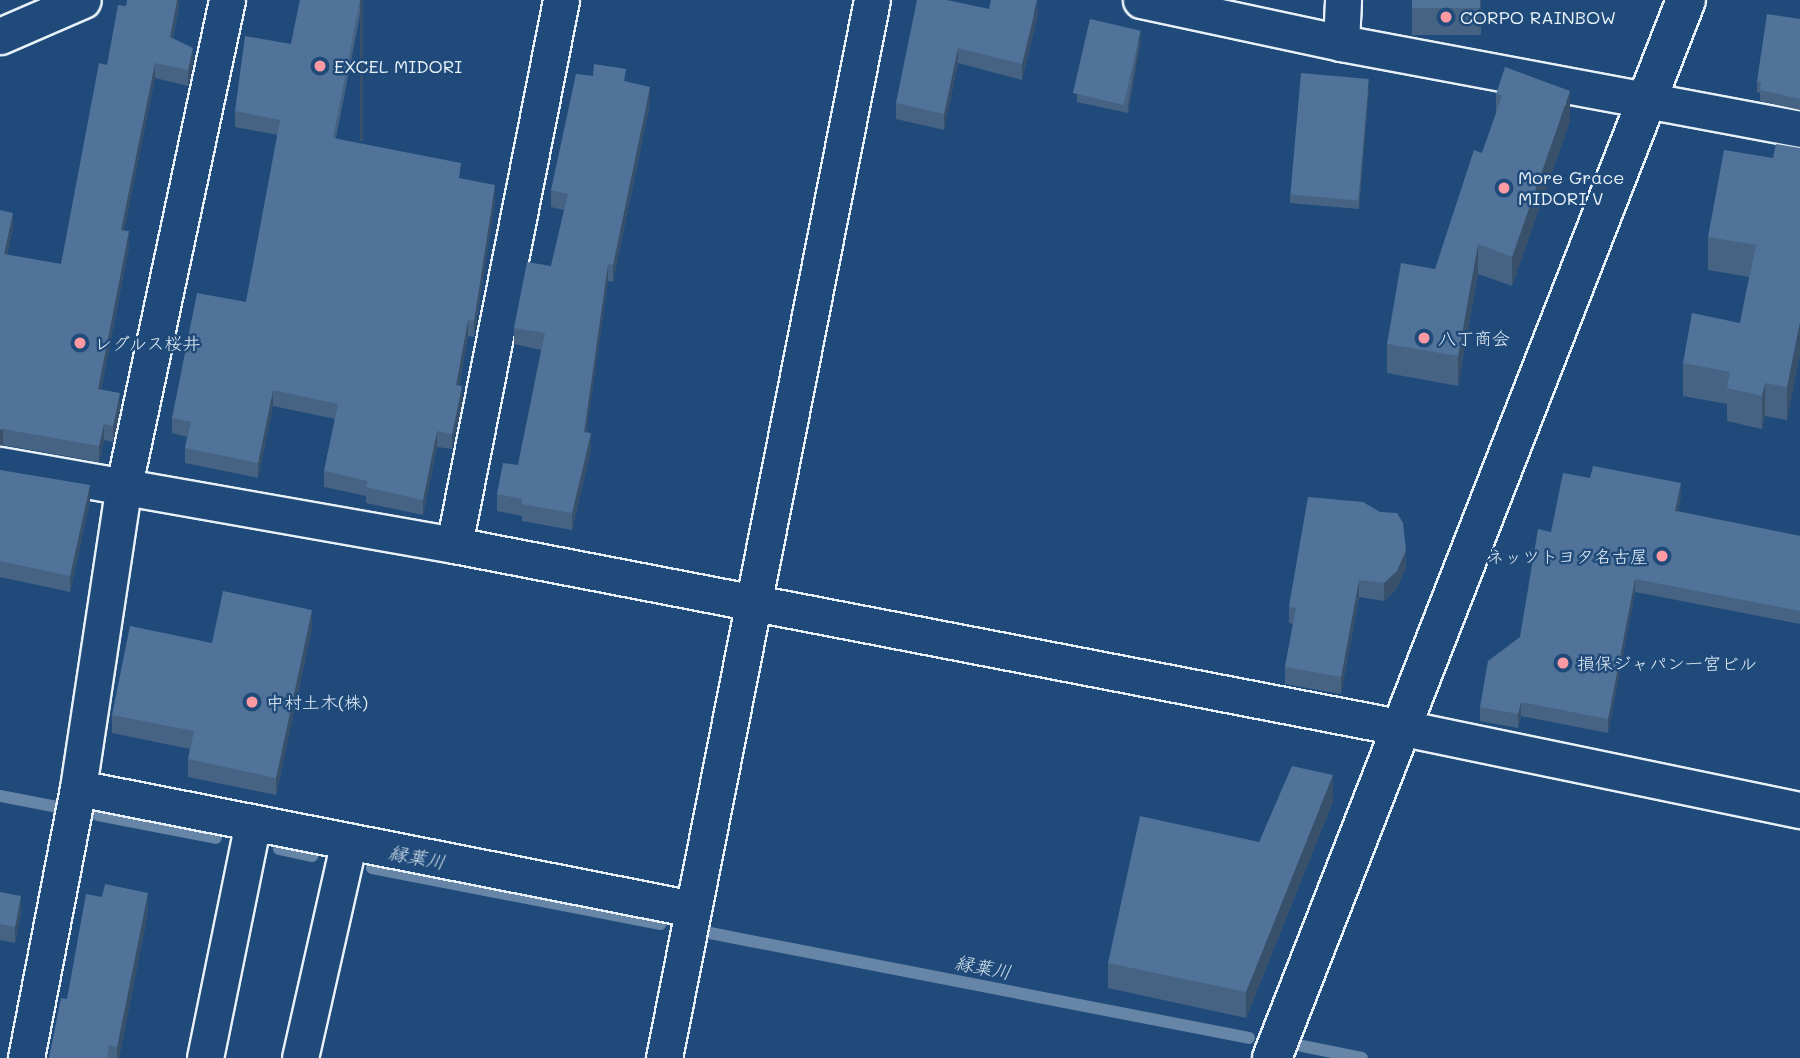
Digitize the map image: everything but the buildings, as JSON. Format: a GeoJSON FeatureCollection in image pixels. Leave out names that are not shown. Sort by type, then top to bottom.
{"type":"FeatureCollection","features":[{"type":"Feature","properties":{"kind":"street"},"geometry":{"type":"LineString","coordinates":[[0,36],[83,0]]}},
{"type":"Feature","properties":{"kind":"street"},"geometry":{"type":"LineString","coordinates":[[26,1058],[78,788],[123,490],[227,0]]}},
{"type":"Feature","properties":{"kind":"street"},"geometry":{"type":"LineString","coordinates":[[454,545],[561,0]]}},
{"type":"Feature","properties":{"kind":"street"},"geometry":{"type":"LineString","coordinates":[[664,1058],[872,0]]}},
{"type":"Feature","properties":{"kind":"street"},"geometry":{"type":"LineString","coordinates":[[1140,0],[1341,43],[1648,97],[1800,129]]}},
{"type":"Feature","properties":{"kind":"street"},"geometry":{"type":"LineString","coordinates":[[1341,43],[1343,0]]}},
{"type":"Feature","properties":{"kind":"street"},"geometry":{"type":"LineString","coordinates":[[1272,1058],[1686,0]]}},
{"type":"Feature","properties":{"kind":"street"},"geometry":{"type":"LineString","coordinates":[[0,465],[123,490],[454,545],[751,605],[1403,728],[1800,810]]}},
{"type":"Feature","properties":{"kind":"street"},"geometry":{"type":"LineString","coordinates":[[78,788],[693,909]]}},
{"type":"Feature","properties":{"kind":"street"},"geometry":{"type":"LineString","coordinates":[[205,1058],[253,823]]}},
{"type":"Feature","properties":{"kind":"street"},"geometry":{"type":"LineString","coordinates":[[300,1058],[349,841]]}},
{"type":"Feature","properties":{"kind":"waterway","name":"縁葉川"},"geometry":{"type":"LineString","coordinates":[[0,796],[57,807]]}},
{"type":"Feature","properties":{"kind":"waterway","name":"縁葉川"},"geometry":{"type":"LineString","coordinates":[[98,815],[216,838]]}},
{"type":"Feature","properties":{"kind":"waterway","name":"縁葉川"},"geometry":{"type":"LineString","coordinates":[[279,849],[312,856]]}},
{"type":"Feature","properties":{"kind":"waterway","name":"縁葉川"},"geometry":{"type":"LineString","coordinates":[[372,868],[661,924]]}},
{"type":"Feature","properties":{"kind":"waterway","name":"縁葉川"},"geometry":{"type":"LineString","coordinates":[[710,933],[1249,1038]]}},
{"type":"Feature","properties":{"kind":"waterway","name":"縁葉川"},"geometry":{"type":"LineString","coordinates":[[1302,1046],[1362,1058]]}},
{"type":"Feature","properties":{"kind":"place","name":"CORPO RAINBOW"},"geometry":{"type":"Point","coordinates":[1446,17]}},
{"type":"Feature","properties":{"kind":"place","name":"EXCEL MIDORI"},"geometry":{"type":"Point","coordinates":[320,66]}},
{"type":"Feature","properties":{"kind":"place","name":"More Grace MIDORI V"},"geometry":{"type":"Point","coordinates":[1504,188]}},
{"type":"Feature","properties":{"kind":"place","name":"八丁商会"},"geometry":{"type":"Point","coordinates":[1424,338]}},
{"type":"Feature","properties":{"kind":"place","name":"レグルス桜井"},"geometry":{"type":"Point","coordinates":[80,343]}},
{"type":"Feature","properties":{"kind":"place","name":"ネッツトヨタ名古屋"},"geometry":{"type":"Point","coordinates":[1662,556]}},
{"type":"Feature","properties":{"kind":"place","name":"損保ジャパン一宮ビル"},"geometry":{"type":"Point","coordinates":[1563,663]}},
{"type":"Feature","properties":{"kind":"place","name":"中村土木(株)"},"geometry":{"type":"Point","coordinates":[252,702]}}]}
